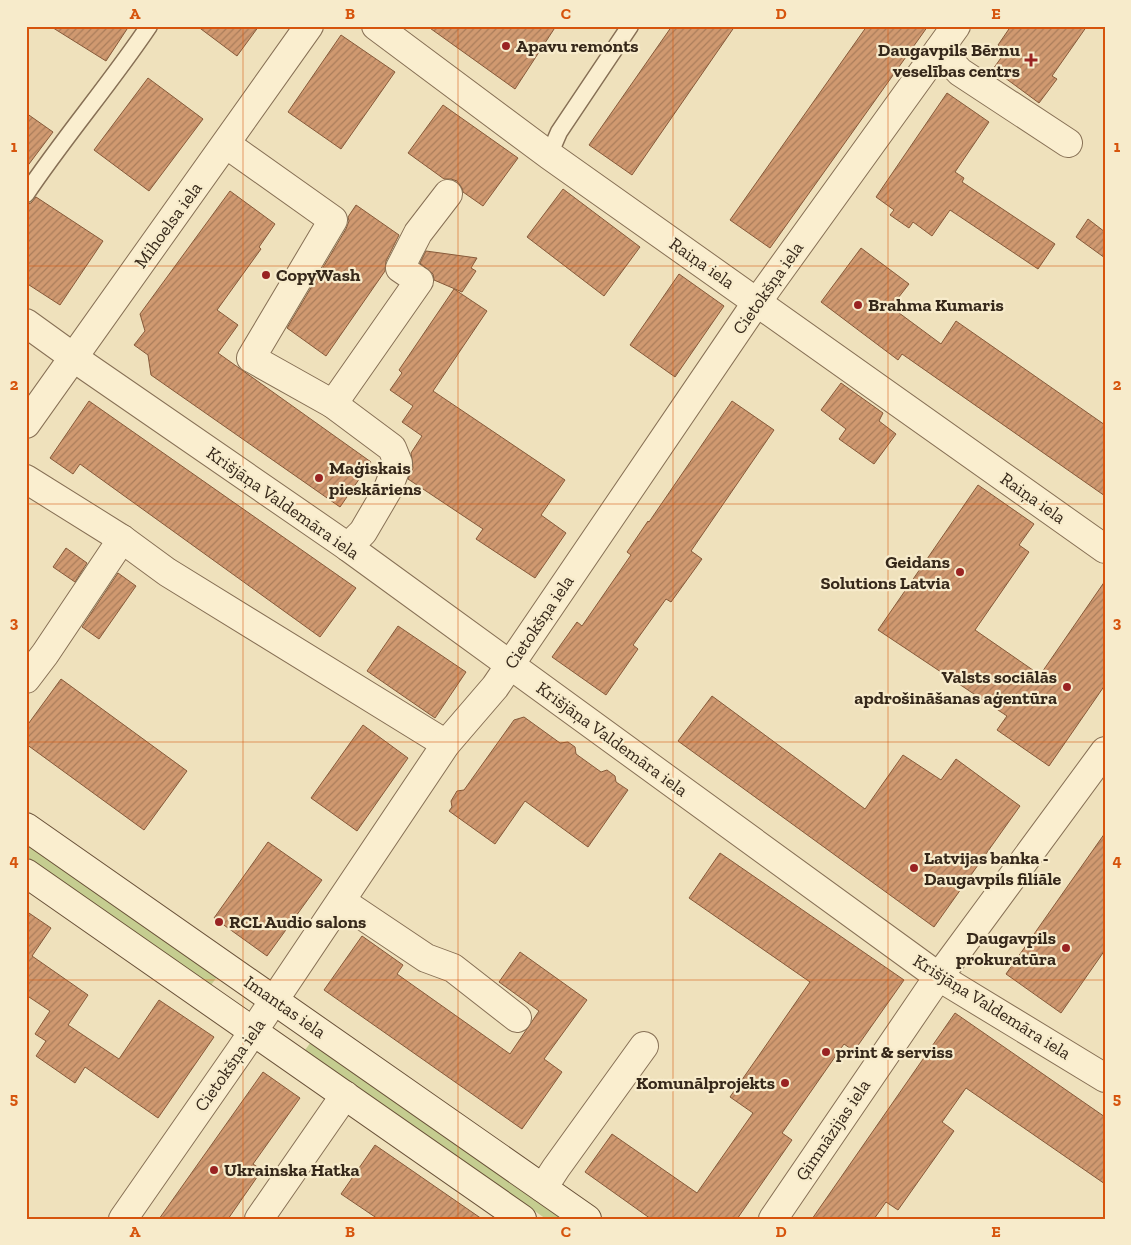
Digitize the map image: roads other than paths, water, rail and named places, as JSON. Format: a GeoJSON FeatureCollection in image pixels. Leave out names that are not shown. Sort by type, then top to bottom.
{"type":"FeatureCollection","features":[{"type":"Feature","properties":{"kind":"street","name":"Mihoelsa iela"},"geometry":{"type":"LineString","coordinates":[[26,424],[310,26]]}},
{"type":"Feature","properties":{"kind":"street","name":"Raiņa iela"},"geometry":{"type":"LineString","coordinates":[[376,26],[549,155],[1105,549]]}},
{"type":"Feature","properties":{"kind":"street","name":"Cietokšņa iela"},"geometry":{"type":"LineString","coordinates":[[123,1219],[253,1031],[446,744],[495,687],[757,302],[956,26]]}},
{"type":"Feature","properties":{"kind":"street"},"geometry":{"type":"LineString","coordinates":[[939,50],[960,72],[1068,143]]}},
{"type":"Feature","properties":{"kind":"street"},"geometry":{"type":"LineString","coordinates":[[226,144],[333,220],[251,358],[333,404],[392,448],[398,463],[387,491],[364,532],[348,547]]}},
{"type":"Feature","properties":{"kind":"street"},"geometry":{"type":"LineString","coordinates":[[333,404],[419,281],[400,268],[418,233],[448,194]]}},
{"type":"Feature","properties":{"kind":"street","name":"Krišjāņa Valdemāra iela"},"geometry":{"type":"LineString","coordinates":[[26,323],[348,547],[939,976],[1105,1078]]}},
{"type":"Feature","properties":{"kind":"street"},"geometry":{"type":"LineString","coordinates":[[26,478],[122,539],[167,572],[446,744]]}},
{"type":"Feature","properties":{"kind":"street"},"geometry":{"type":"LineString","coordinates":[[26,678],[45,654],[122,539]]}},
{"type":"Feature","properties":{"kind":"street","name":"Ģimnāzijas iela"},"geometry":{"type":"LineString","coordinates":[[773,1219],[939,976],[1105,751]]}},
{"type":"Feature","properties":{"kind":"street","name":"Imantas iela"},"geometry":{"type":"LineString","coordinates":[[26,827],[587,1219]]}},
{"type":"Feature","properties":{"kind":"street"},"geometry":{"type":"LineString","coordinates":[[26,872],[522,1219]]}},
{"type":"Feature","properties":{"kind":"street"},"geometry":{"type":"LineString","coordinates":[[341,901],[426,958],[453,968],[517,1018]]}},
{"type":"Feature","properties":{"kind":"street"},"geometry":{"type":"LineString","coordinates":[[543,1188],[644,1046]]}},
{"type":"Feature","properties":{"kind":"street"},"geometry":{"type":"LineString","coordinates":[[259,1219],[345,1095]]}},
{"type":"Feature","properties":{"kind":"lane"},"geometry":{"type":"LineString","coordinates":[[26,194],[72,128],[117,71],[149,26]]}},
{"type":"Feature","properties":{"kind":"lane"},"geometry":{"type":"LineString","coordinates":[[549,155],[558,132],[630,26]]}},
{"type":"Feature","properties":{"kind":"place","name":"Apavu remonts"},"geometry":{"type":"Point","coordinates":[506,46]}},
{"type":"Feature","properties":{"kind":"place","name":"Daugavpils Bērnu veselības centrs"},"geometry":{"type":"Point","coordinates":[1031,60]}},
{"type":"Feature","properties":{"kind":"place","name":"CopyWash"},"geometry":{"type":"Point","coordinates":[266,275]}},
{"type":"Feature","properties":{"kind":"place","name":"Brahma Kumaris"},"geometry":{"type":"Point","coordinates":[858,305]}},
{"type":"Feature","properties":{"kind":"place","name":"Maģiskais pieskāriens"},"geometry":{"type":"Point","coordinates":[319,478]}},
{"type":"Feature","properties":{"kind":"place","name":"Geidans Solutions Latvia"},"geometry":{"type":"Point","coordinates":[960,572]}},
{"type":"Feature","properties":{"kind":"place","name":"Valsts sociālās apdrošināšanas aģentūra"},"geometry":{"type":"Point","coordinates":[1067,687]}},
{"type":"Feature","properties":{"kind":"place","name":"Latvijas banka - Daugavpils filiāle"},"geometry":{"type":"Point","coordinates":[914,868]}},
{"type":"Feature","properties":{"kind":"place","name":"RCL Audio salons"},"geometry":{"type":"Point","coordinates":[219,922]}},
{"type":"Feature","properties":{"kind":"place","name":"Daugavpils prokuratūra"},"geometry":{"type":"Point","coordinates":[1066,948]}},
{"type":"Feature","properties":{"kind":"place","name":"print & serviss"},"geometry":{"type":"Point","coordinates":[826,1052]}},
{"type":"Feature","properties":{"kind":"place","name":"Komunālprojekts"},"geometry":{"type":"Point","coordinates":[785,1083]}},
{"type":"Feature","properties":{"kind":"place","name":"Ukrainska Hatka"},"geometry":{"type":"Point","coordinates":[214,1170]}}]}
